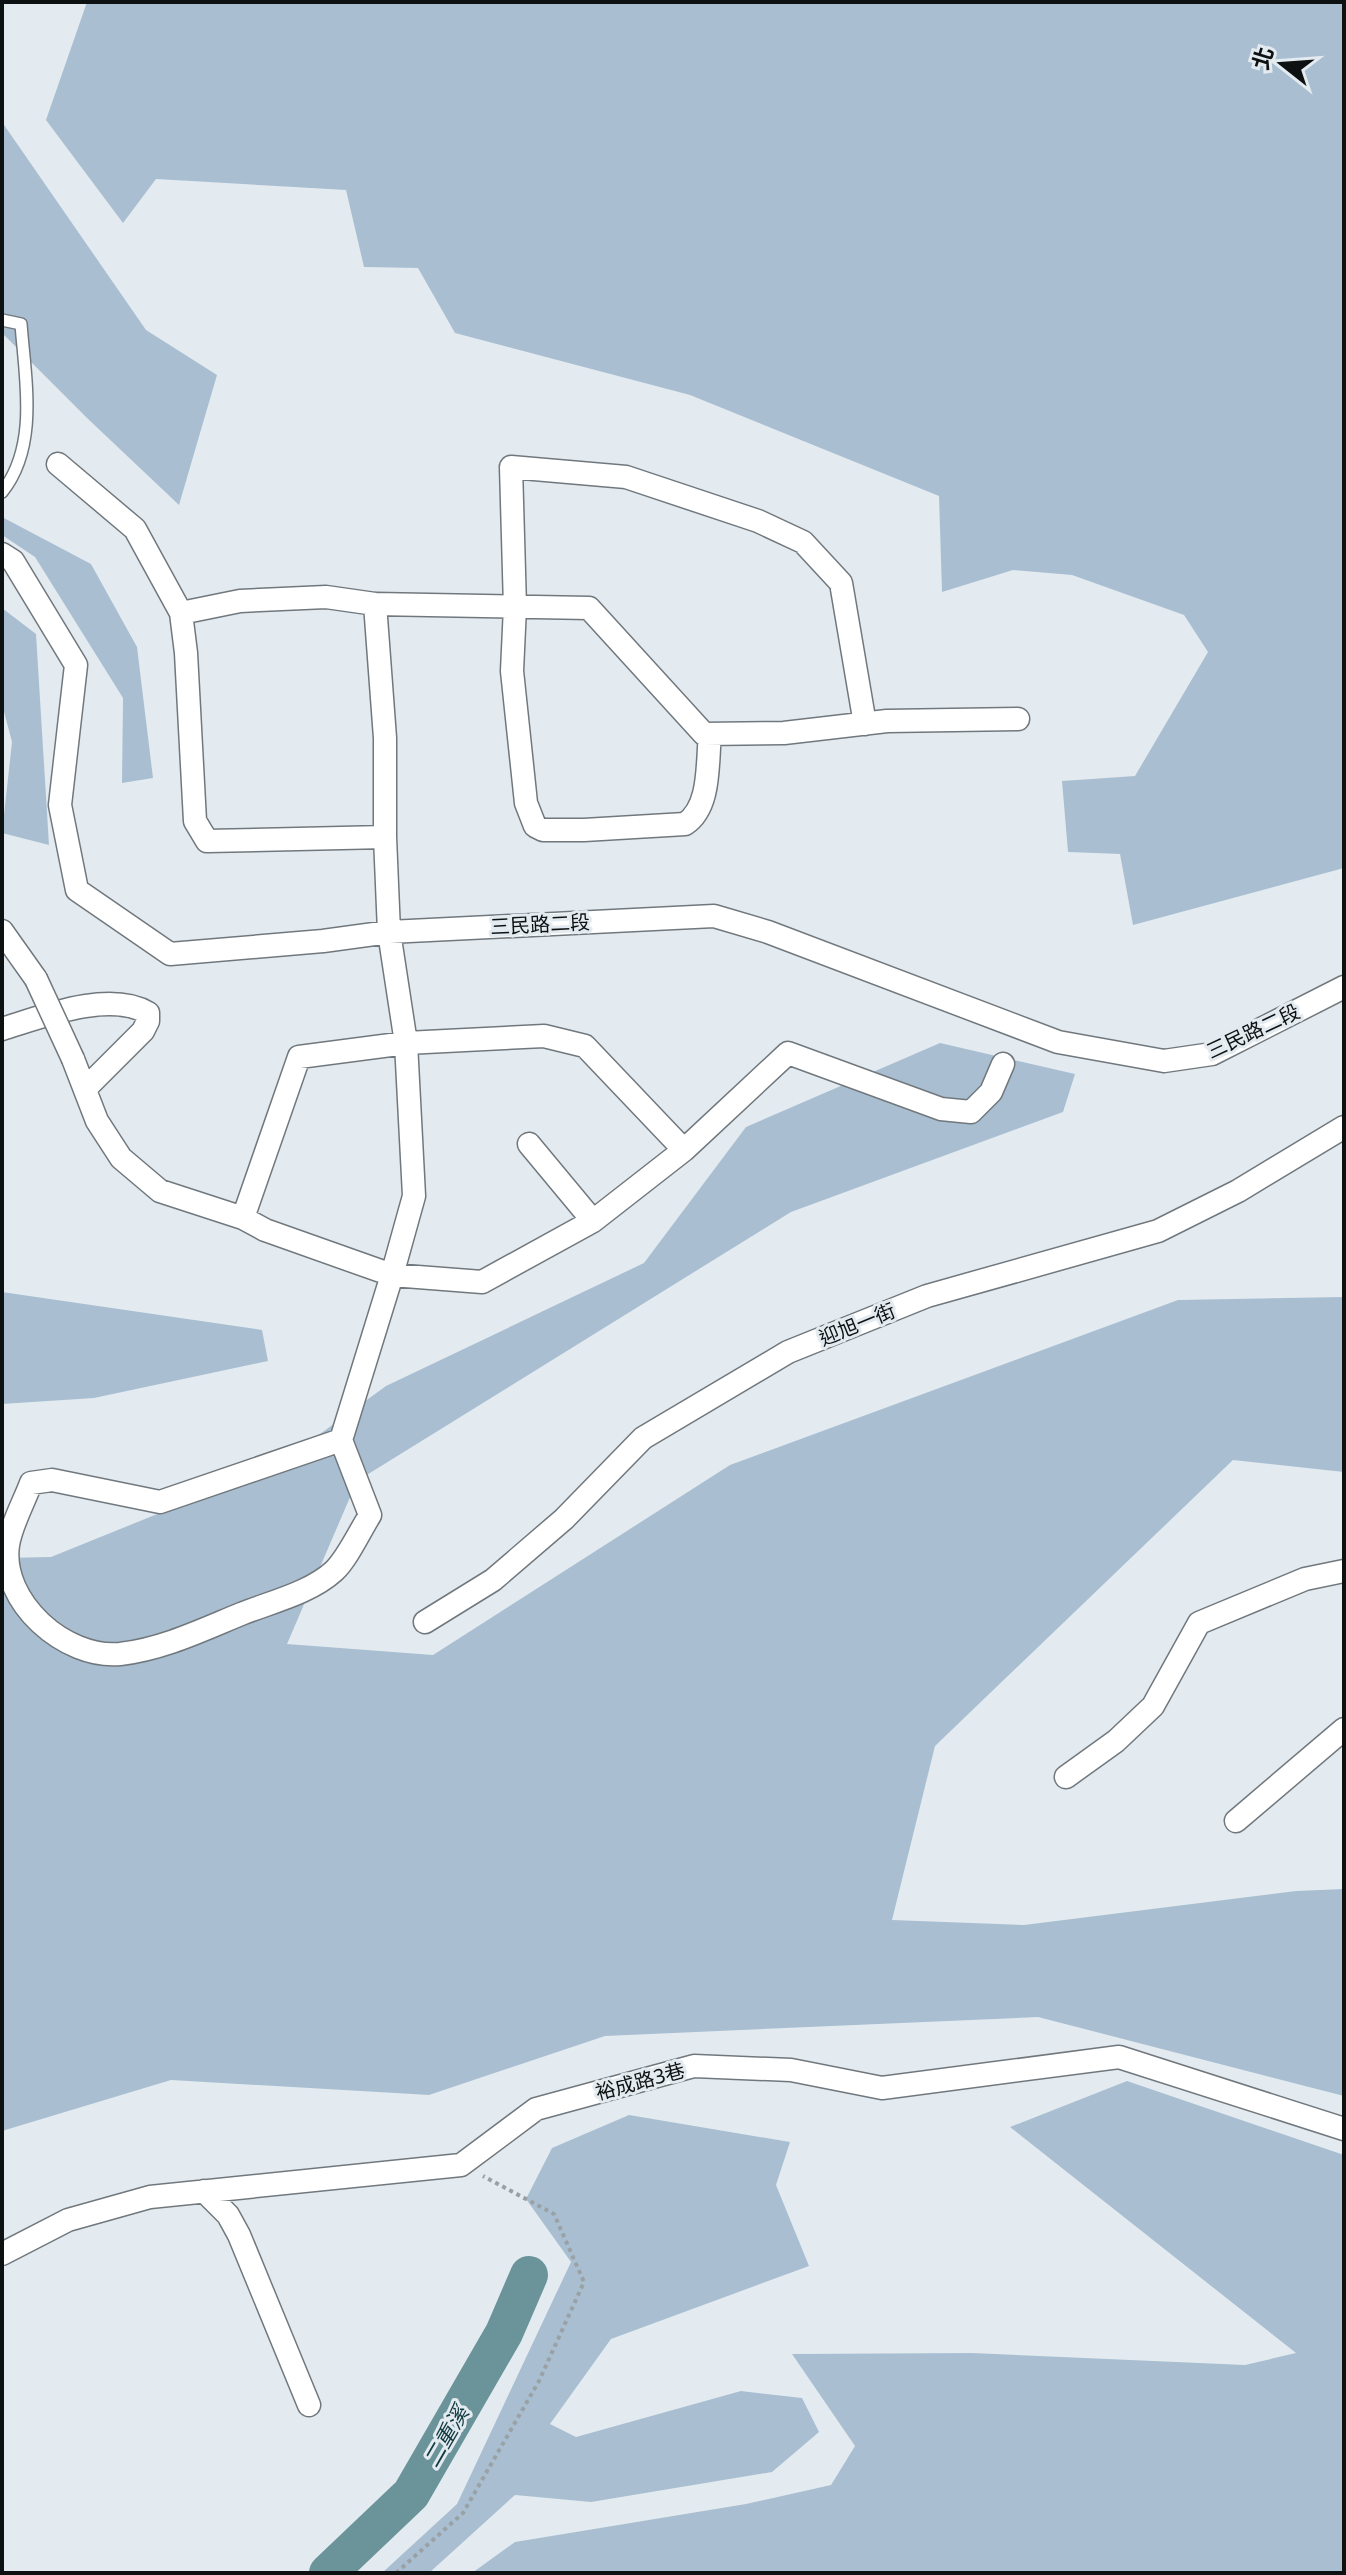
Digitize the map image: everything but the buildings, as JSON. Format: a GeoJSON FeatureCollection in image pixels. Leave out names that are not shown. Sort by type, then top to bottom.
{"type":"FeatureCollection","features":[{"type":"Feature","properties":{"kind":"street"},"geometry":{"type":"LineString","coordinates":[[58,464],[135,529],[181,613],[195,821],[207,841],[385,837]]}},
{"type":"Feature","properties":{"kind":"street"},"geometry":{"type":"LineString","coordinates":[[710,734],[701,807],[695,818],[685,824],[584,830],[543,830],[535,826],[526,803],[512,671],[515,607],[511,467],[626,477],[758,521],[803,542],[841,583],[865,724]]}},
{"type":"Feature","properties":{"kind":"street","name":"三民路二段"},"geometry":{"type":"LineString","coordinates":[[2,554],[13,561],[76,665],[60,805],[77,890],[170,954],[389,932],[714,916],[768,932],[1058,1042],[1164,1061],[1212,1054],[1344,987]]}},
{"type":"Feature","properties":{"kind":"street"},"geometry":{"type":"LineString","coordinates":[[181,613],[240,601],[311,597],[375,604],[589,608],[704,734],[784,733],[865,724],[1018,719]]}},
{"type":"Feature","properties":{"kind":"street"},"geometry":{"type":"LineString","coordinates":[[341,1440],[160,1502],[52,1480],[31,1483],[8,1545],[11,1579],[36,1620],[64,1643],[85,1651],[119,1654],[165,1644],[308,1587],[335,1570],[370,1515],[341,1440],[414,1196],[406,1043],[389,932],[385,738],[375,604]]}},
{"type":"Feature","properties":{"kind":"street"},"geometry":{"type":"LineString","coordinates":[[2,931],[36,979],[86,1088],[97,1121],[121,1158],[160,1191],[243,1218],[265,1230],[392,1275],[482,1282],[593,1221],[684,1150],[788,1053],[941,1109],[971,1112],[991,1092],[1003,1064]]}},
{"type":"Feature","properties":{"kind":"street"},"geometry":{"type":"LineString","coordinates":[[2,1029],[87,1005],[128,1006],[148,1013],[143,1031],[86,1088]]}},
{"type":"Feature","properties":{"kind":"street"},"geometry":{"type":"LineString","coordinates":[[243,1218],[299,1057],[406,1043],[544,1036],[585,1046],[684,1150]]}},
{"type":"Feature","properties":{"kind":"street","name":"迎旭一街"},"geometry":{"type":"LineString","coordinates":[[425,1622],[493,1580],[564,1519],[643,1438],[788,1352],[927,1296],[1158,1231],[1238,1191],[1344,1127]]}},
{"type":"Feature","properties":{"kind":"street"},"geometry":{"type":"LineString","coordinates":[[529,1144],[593,1221]]}},
{"type":"Feature","properties":{"kind":"street"},"geometry":{"type":"LineString","coordinates":[[1066,1777],[1116,1741],[1153,1706],[1199,1623],[1305,1579],[1344,1571]]}},
{"type":"Feature","properties":{"kind":"street"},"geometry":{"type":"LineString","coordinates":[[1236,1821],[1344,1729]]}},
{"type":"Feature","properties":{"kind":"street","name":"裕成路3巷"},"geometry":{"type":"LineString","coordinates":[[461,2165],[536,2109],[694,2066],[791,2070],[882,2088],[1119,2057],[1344,2129]]}},
{"type":"Feature","properties":{"kind":"street"},"geometry":{"type":"LineString","coordinates":[[2,2254],[68,2220],[150,2197],[461,2165]]}},
{"type":"Feature","properties":{"kind":"street"},"geometry":{"type":"LineString","coordinates":[[204,2191],[228,2215],[239,2235],[309,2405]]}},
{"type":"Feature","properties":{"kind":"lane"},"geometry":{"type":"LineString","coordinates":[[2,320],[21,324],[28,412],[20,453],[2,492]]}},
{"type":"Feature","properties":{"kind":"path"},"geometry":{"type":"LineString","coordinates":[[396,2573],[463,2513],[539,2381],[584,2282],[554,2214],[461,2165]]}},
{"type":"Feature","properties":{"kind":"shaded area"},"geometry":{"type":"Polygon","coordinates":[[[87,2],[1344,2],[1344,868],[1133,925],[1120,854],[1068,852],[1062,781],[1135,776],[1208,652],[1184,615],[1072,575],[1013,570],[942,592],[939,496],[690,395],[455,333],[418,268],[364,267],[346,190],[156,179],[123,223],[46,120],[87,2]]]}},
{"type":"Feature","properties":{"kind":"shaded area"},"geometry":{"type":"Polygon","coordinates":[[[2,122],[146,330],[217,375],[179,505],[2,333],[2,122]]]}},
{"type":"Feature","properties":{"kind":"shaded area"},"geometry":{"type":"Polygon","coordinates":[[[2,517],[91,564],[137,647],[153,778],[122,783],[123,698],[35,557],[2,535],[2,517]]]}},
{"type":"Feature","properties":{"kind":"shaded area"},"geometry":{"type":"Polygon","coordinates":[[[2,608],[36,634],[49,845],[2,833],[12,742],[2,704],[2,608]]]}},
{"type":"Feature","properties":{"kind":"shaded area"},"geometry":{"type":"Polygon","coordinates":[[[940,1043],[1075,1074],[1063,1112],[791,1212],[357,1481],[287,1644],[433,1655],[730,1465],[1178,1300],[1344,1297],[1344,1472],[1233,1460],[935,1746],[892,1920],[1024,1925],[1296,1891],[1344,1889],[1344,2096],[1038,2017],[605,2036],[429,2095],[171,2080],[2,2131],[2,1558],[51,1557],[276,1466],[386,1386],[644,1263],[746,1127],[940,1043]]]}},
{"type":"Feature","properties":{"kind":"shaded area"},"geometry":{"type":"Polygon","coordinates":[[[2,1292],[262,1330],[268,1361],[94,1398],[2,1404],[2,1292]]]}},
{"type":"Feature","properties":{"kind":"shaded area"},"geometry":{"type":"Polygon","coordinates":[[[1127,2081],[1344,2155],[1344,2573],[472,2573],[515,2542],[746,2504],[831,2485],[855,2446],[792,2354],[972,2353],[1245,2365],[1296,2353],[1010,2127],[1127,2081]]]}},
{"type":"Feature","properties":{"kind":"shaded area"},"geometry":{"type":"Polygon","coordinates":[[[629,2115],[790,2142],[776,2185],[809,2266],[611,2339],[550,2424],[576,2437],[741,2391],[802,2398],[819,2432],[772,2472],[591,2502],[515,2495],[429,2573],[382,2573],[457,2504],[571,2262],[526,2199],[552,2148],[629,2115]]]}},
{"type":"Feature","properties":{"kind":"waterway","name":"二重溪"},"geometry":{"type":"LineString","coordinates":[[328,2573],[411,2494],[504,2333],[529,2275]]}}]}
